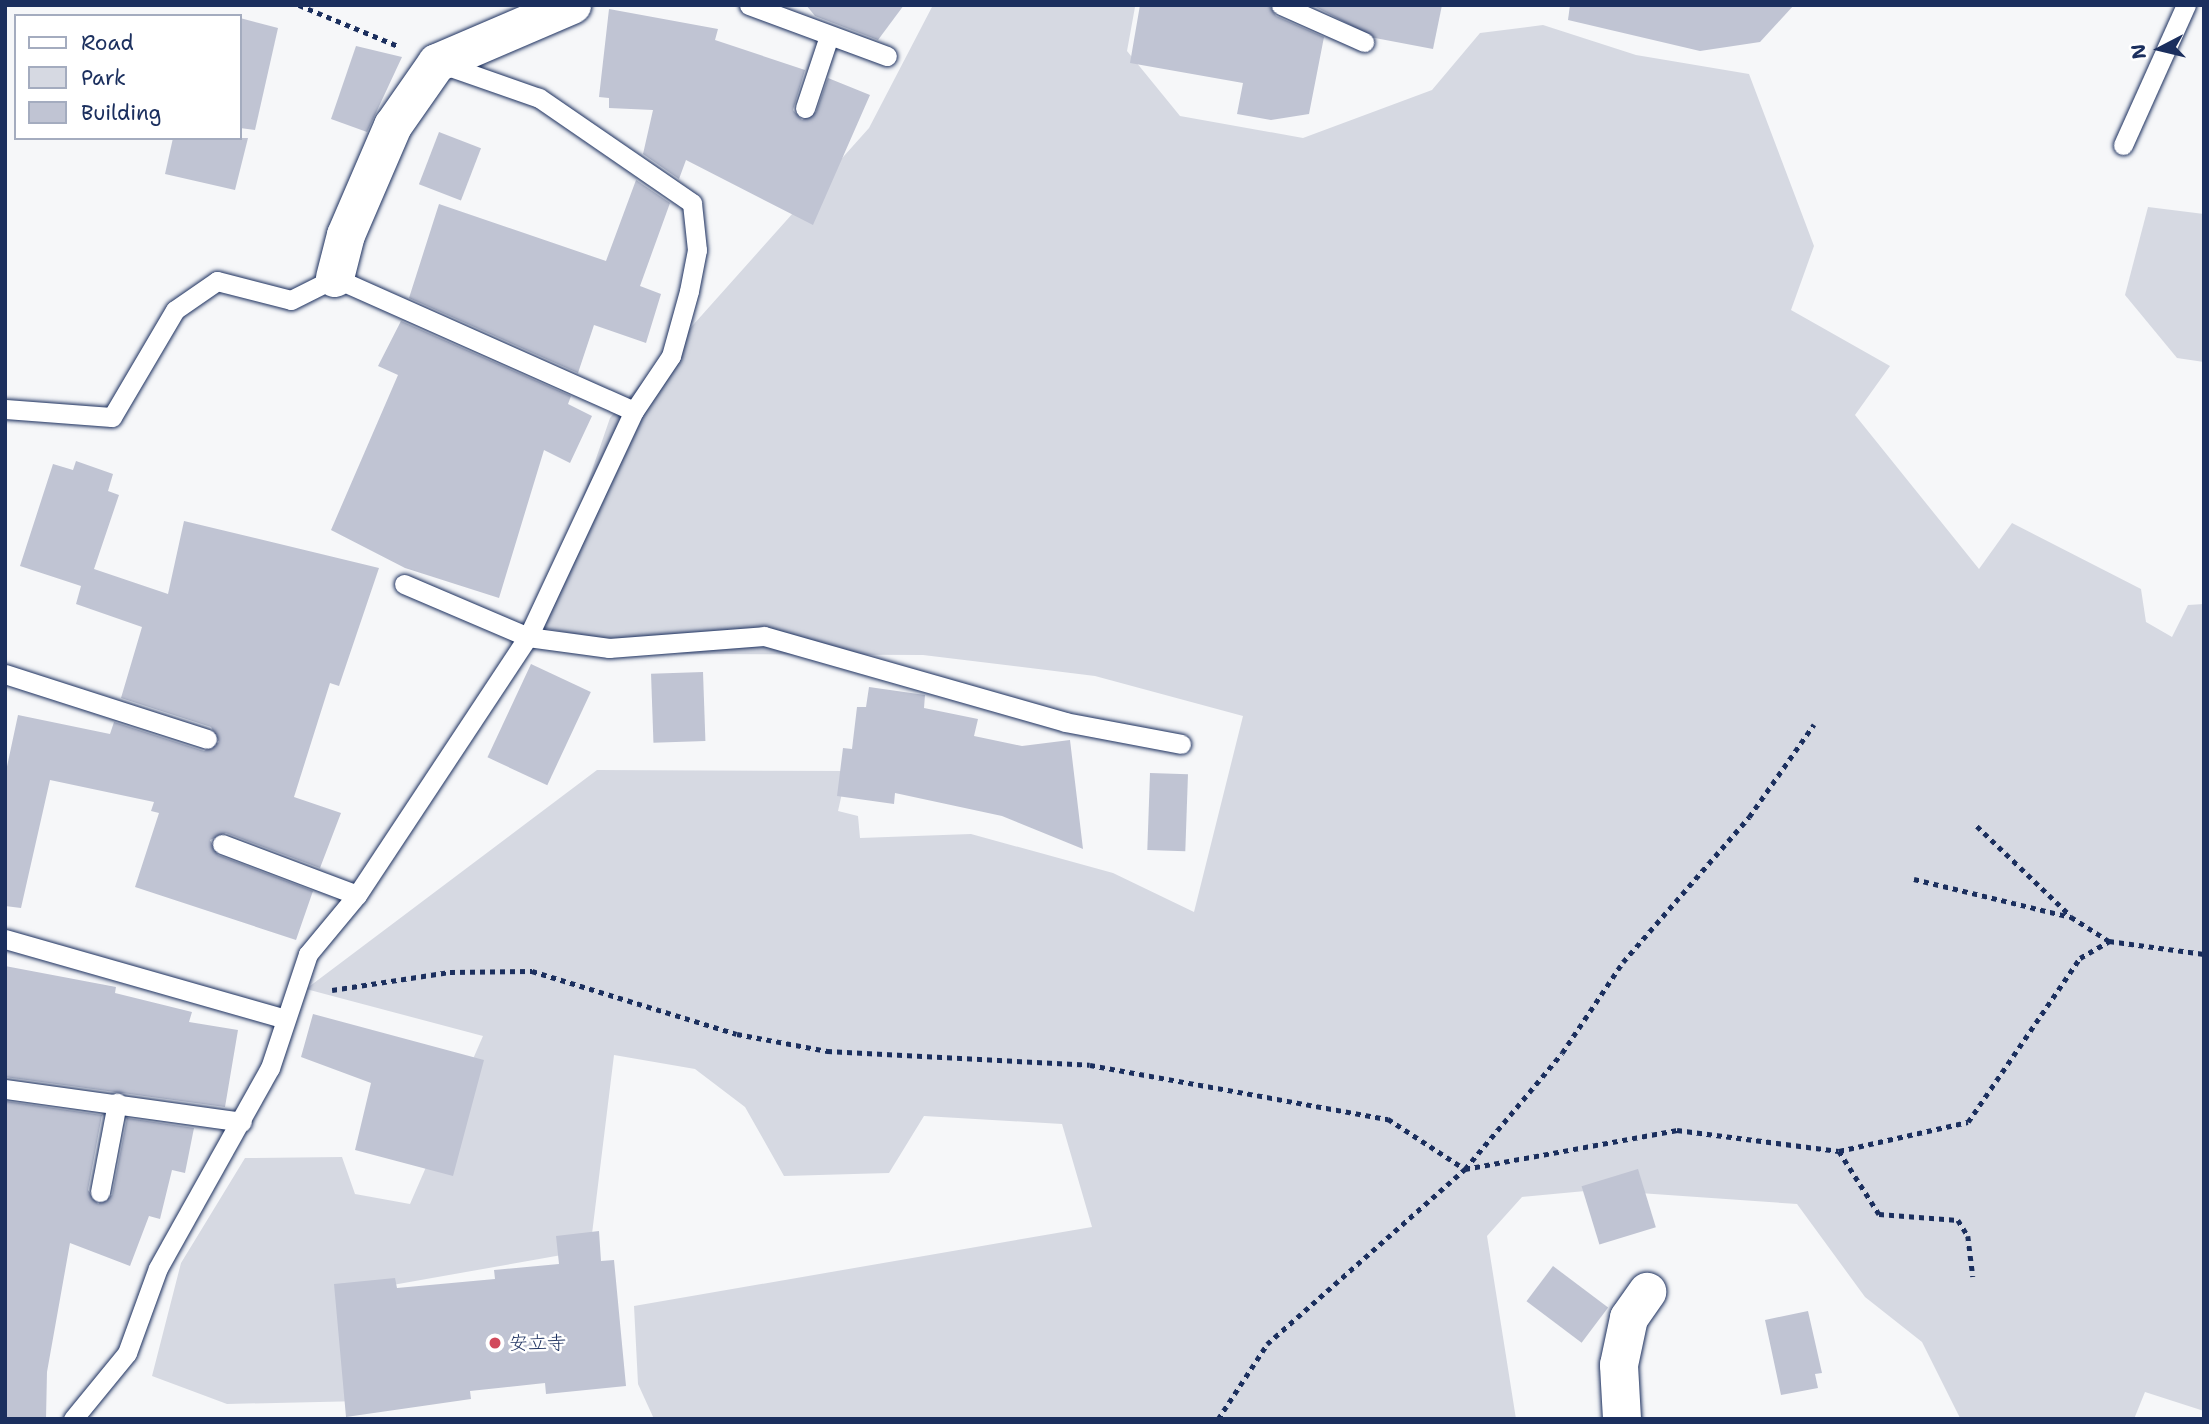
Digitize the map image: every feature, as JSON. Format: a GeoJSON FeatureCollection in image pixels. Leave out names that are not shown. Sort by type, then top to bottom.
{"type":"FeatureCollection","features":[{"type":"Feature","properties":{"kind":"street"},"geometry":{"type":"LineString","coordinates":[[335,278],[393,126],[437,63],[572,5]]}},
{"type":"Feature","properties":{"kind":"street"},"geometry":{"type":"LineString","coordinates":[[1622,1419],[1619,1365],[1629,1318],[1647,1292]]}},
{"type":"Feature","properties":{"kind":"lane"},"geometry":{"type":"LineString","coordinates":[[749,5],[887,56]]}},
{"type":"Feature","properties":{"kind":"lane"},"geometry":{"type":"LineString","coordinates":[[1281,5],[1364,42]]}},
{"type":"Feature","properties":{"kind":"lane"},"geometry":{"type":"LineString","coordinates":[[2123,145],[2186,5]]}},
{"type":"Feature","properties":{"kind":"lane"},"geometry":{"type":"LineString","coordinates":[[805,108],[829,36]]}},
{"type":"Feature","properties":{"kind":"lane"},"geometry":{"type":"LineString","coordinates":[[73,1419],[127,1353],[158,1268],[204,1176],[242,1122],[270,1068],[308,954],[357,895],[528,637],[634,411],[675,343],[697,250],[692,203],[539,98],[437,63]]}},
{"type":"Feature","properties":{"kind":"lane"},"geometry":{"type":"LineString","coordinates":[[5,409],[112,417],[176,310],[217,281],[291,300],[335,278],[634,411]]}},
{"type":"Feature","properties":{"kind":"lane"},"geometry":{"type":"LineString","coordinates":[[404,584],[528,637],[609,648],[764,636],[1065,722],[1181,744]]}},
{"type":"Feature","properties":{"kind":"lane"},"geometry":{"type":"LineString","coordinates":[[5,674],[207,739]]}},
{"type":"Feature","properties":{"kind":"lane"},"geometry":{"type":"LineString","coordinates":[[222,844],[357,895]]}},
{"type":"Feature","properties":{"kind":"lane"},"geometry":{"type":"LineString","coordinates":[[5,939],[285,1018]]}},
{"type":"Feature","properties":{"kind":"lane"},"geometry":{"type":"LineString","coordinates":[[5,1089],[242,1122]]}},
{"type":"Feature","properties":{"kind":"lane"},"geometry":{"type":"LineString","coordinates":[[100,1192],[117,1103]]}},
{"type":"Feature","properties":{"kind":"path"},"geometry":{"type":"LineString","coordinates":[[299,5],[437,63]]}},
{"type":"Feature","properties":{"kind":"path"},"geometry":{"type":"LineString","coordinates":[[1218,1419],[1267,1344],[1465,1169],[1562,1053],[1623,962],[1749,817],[1814,724]]}},
{"type":"Feature","properties":{"kind":"path"},"geometry":{"type":"LineString","coordinates":[[1977,826],[2071,917],[2109,941],[2204,954]]}},
{"type":"Feature","properties":{"kind":"path"},"geometry":{"type":"LineString","coordinates":[[1914,879],[2071,917]]}},
{"type":"Feature","properties":{"kind":"path"},"geometry":{"type":"LineString","coordinates":[[292,997],[450,972],[532,971],[737,1034],[827,1051],[1090,1065],[1388,1119],[1465,1169],[1677,1130],[1839,1151],[1968,1122],[2080,958],[2109,941]]}},
{"type":"Feature","properties":{"kind":"path"},"geometry":{"type":"LineString","coordinates":[[1839,1151],[1879,1214],[1958,1220],[1968,1236],[1973,1277]]}},
{"type":"Feature","properties":{"kind":"green space"},"geometry":{"type":"Polygon","coordinates":[[[933,5],[1135,7],[1127,51],[1180,116],[1303,138],[1432,90],[1480,33],[1543,25],[1636,55],[1749,74],[1814,246],[1791,310],[1890,366],[1855,415],[1979,569],[2012,523],[2141,589],[2146,622],[2172,637],[2188,605],[2204,604],[2204,1411],[2145,1392],[2134,1419],[1960,1418],[1922,1342],[1865,1297],[1797,1204],[1596,1190],[1522,1197],[1487,1236],[1516,1419],[654,1419],[638,1384],[634,1306],[1092,1227],[1062,1124],[924,1116],[889,1173],[784,1176],[745,1107],[695,1069],[614,1055],[590,1250],[370,1289],[363,1401],[227,1404],[152,1376],[181,1263],[245,1158],[342,1157],[355,1194],[410,1204],[483,1036],[306,989],[597,770],[847,771],[838,811],[858,816],[860,838],[971,834],[1113,873],[1194,912],[1243,716],[1095,676],[923,655],[683,654],[538,627],[610,418],[869,128],[933,5]]]}},
{"type":"Feature","properties":{"kind":"green space"},"geometry":{"type":"Polygon","coordinates":[[[2148,207],[2204,214],[2204,362],[2177,358],[2125,295],[2148,207]]]}},
{"type":"Feature","properties":{"kind":"building"},"geometry":{"type":"Polygon","coordinates":[[[806,5],[904,5],[878,40],[815,16],[806,5]]]}},
{"type":"Feature","properties":{"kind":"building"},"geometry":{"type":"Polygon","coordinates":[[[1140,5],[1269,5],[1276,16],[1324,37],[1309,114],[1271,120],[1237,114],[1243,83],[1130,63],[1140,5]]]}},
{"type":"Feature","properties":{"kind":"building"},"geometry":{"type":"Polygon","coordinates":[[[1312,5],[1442,5],[1433,49],[1375,38],[1312,5]]]}},
{"type":"Feature","properties":{"kind":"building"},"geometry":{"type":"Polygon","coordinates":[[[1570,5],[1794,5],[1760,42],[1700,51],[1568,20],[1570,5]]]}},
{"type":"Feature","properties":{"kind":"building"},"geometry":{"type":"Polygon","coordinates":[[[609,9],[718,29],[715,40],[805,70],[793,110],[802,120],[816,112],[828,78],[870,95],[813,225],[686,160],[679,179],[643,154],[653,110],[609,108],[609,98],[599,97],[609,9]]]}},
{"type":"Feature","properties":{"kind":"building"},"geometry":{"type":"Polygon","coordinates":[[[242,19],[278,28],[255,130],[242,128],[242,19]]]}},
{"type":"Feature","properties":{"kind":"building"},"geometry":{"type":"Polygon","coordinates":[[[356,46],[402,57],[367,132],[331,119],[356,46]]]}},
{"type":"Feature","properties":{"kind":"building"},"geometry":{"type":"Polygon","coordinates":[[[439,132],[481,148],[461,200],[419,184],[439,132]]]}},
{"type":"Feature","properties":{"kind":"building"},"geometry":{"type":"Polygon","coordinates":[[[248,138],[235,190],[165,174],[173,140],[248,138]]]}},
{"type":"Feature","properties":{"kind":"building"},"geometry":{"type":"Polygon","coordinates":[[[636,180],[670,203],[640,286],[661,294],[646,343],[594,325],[578,373],[409,298],[439,204],[606,261],[636,180]]]}},
{"type":"Feature","properties":{"kind":"building"},"geometry":{"type":"Polygon","coordinates":[[[401,321],[571,396],[568,404],[592,416],[570,463],[544,450],[499,598],[405,568],[331,530],[398,375],[378,366],[401,321]]]}},
{"type":"Feature","properties":{"kind":"building"},"geometry":{"type":"Polygon","coordinates":[[[76,461],[113,474],[108,491],[119,495],[94,569],[168,594],[184,521],[379,568],[339,686],[330,683],[294,797],[341,813],[320,868],[226,833],[210,840],[218,855],[313,891],[296,940],[135,887],[159,813],[151,811],[154,802],[50,780],[21,908],[5,906],[5,776],[18,715],[110,734],[114,722],[204,751],[219,742],[211,727],[121,698],[142,627],[76,604],[81,586],[20,566],[53,464],[73,470],[76,461]]]}},
{"type":"Feature","properties":{"kind":"building"},"geometry":{"type":"Polygon","coordinates":[[[531,664],[591,692],[547,785],[487,757],[531,664]]]}},
{"type":"Feature","properties":{"kind":"building"},"geometry":{"type":"Polygon","coordinates":[[[703,672],[705,741],[653,743],[651,674],[703,672]]]}},
{"type":"Feature","properties":{"kind":"building"},"geometry":{"type":"Polygon","coordinates":[[[869,687],[925,695],[924,708],[978,719],[974,736],[1022,746],[1070,740],[1083,849],[1002,816],[895,793],[894,804],[837,796],[843,748],[852,749],[857,707],[866,707],[869,687]]]}},
{"type":"Feature","properties":{"kind":"building"},"geometry":{"type":"Polygon","coordinates":[[[1150,773],[1188,774],[1185,851],[1147,850],[1150,773]]]}},
{"type":"Feature","properties":{"kind":"building"},"geometry":{"type":"Polygon","coordinates":[[[5,966],[116,987],[115,993],[192,1012],[189,1022],[238,1030],[225,1107],[5,1077],[5,966]]]}},
{"type":"Feature","properties":{"kind":"building"},"geometry":{"type":"Polygon","coordinates":[[[313,1014],[484,1060],[453,1176],[355,1150],[371,1083],[301,1057],[313,1014]]]}},
{"type":"Feature","properties":{"kind":"building"},"geometry":{"type":"Polygon","coordinates":[[[5,1101],[102,1115],[88,1190],[98,1204],[112,1195],[127,1118],[194,1128],[185,1173],[172,1170],[160,1219],[149,1216],[130,1266],[70,1243],[47,1372],[46,1419],[5,1419],[5,1101]]]}},
{"type":"Feature","properties":{"kind":"building"},"geometry":{"type":"Polygon","coordinates":[[[1638,1169],[1656,1227],[1599,1245],[1582,1186],[1638,1169]]]}},
{"type":"Feature","properties":{"kind":"building"},"geometry":{"type":"Polygon","coordinates":[[[599,1231],[601,1261],[614,1260],[626,1386],[546,1394],[545,1383],[470,1391],[471,1399],[346,1417],[334,1284],[395,1278],[397,1288],[495,1279],[494,1270],[559,1264],[556,1236],[599,1231]]]}},
{"type":"Feature","properties":{"kind":"building"},"geometry":{"type":"Polygon","coordinates":[[[1553,1266],[1608,1308],[1582,1343],[1527,1301],[1553,1266]]]}},
{"type":"Feature","properties":{"kind":"building"},"geometry":{"type":"Polygon","coordinates":[[[1808,1311],[1822,1373],[1815,1374],[1818,1388],[1781,1395],[1765,1320],[1808,1311]]]}},
{"type":"Feature","properties":{"kind":"place","name":"安立寺"},"geometry":{"type":"Point","coordinates":[495,1343]}}]}
